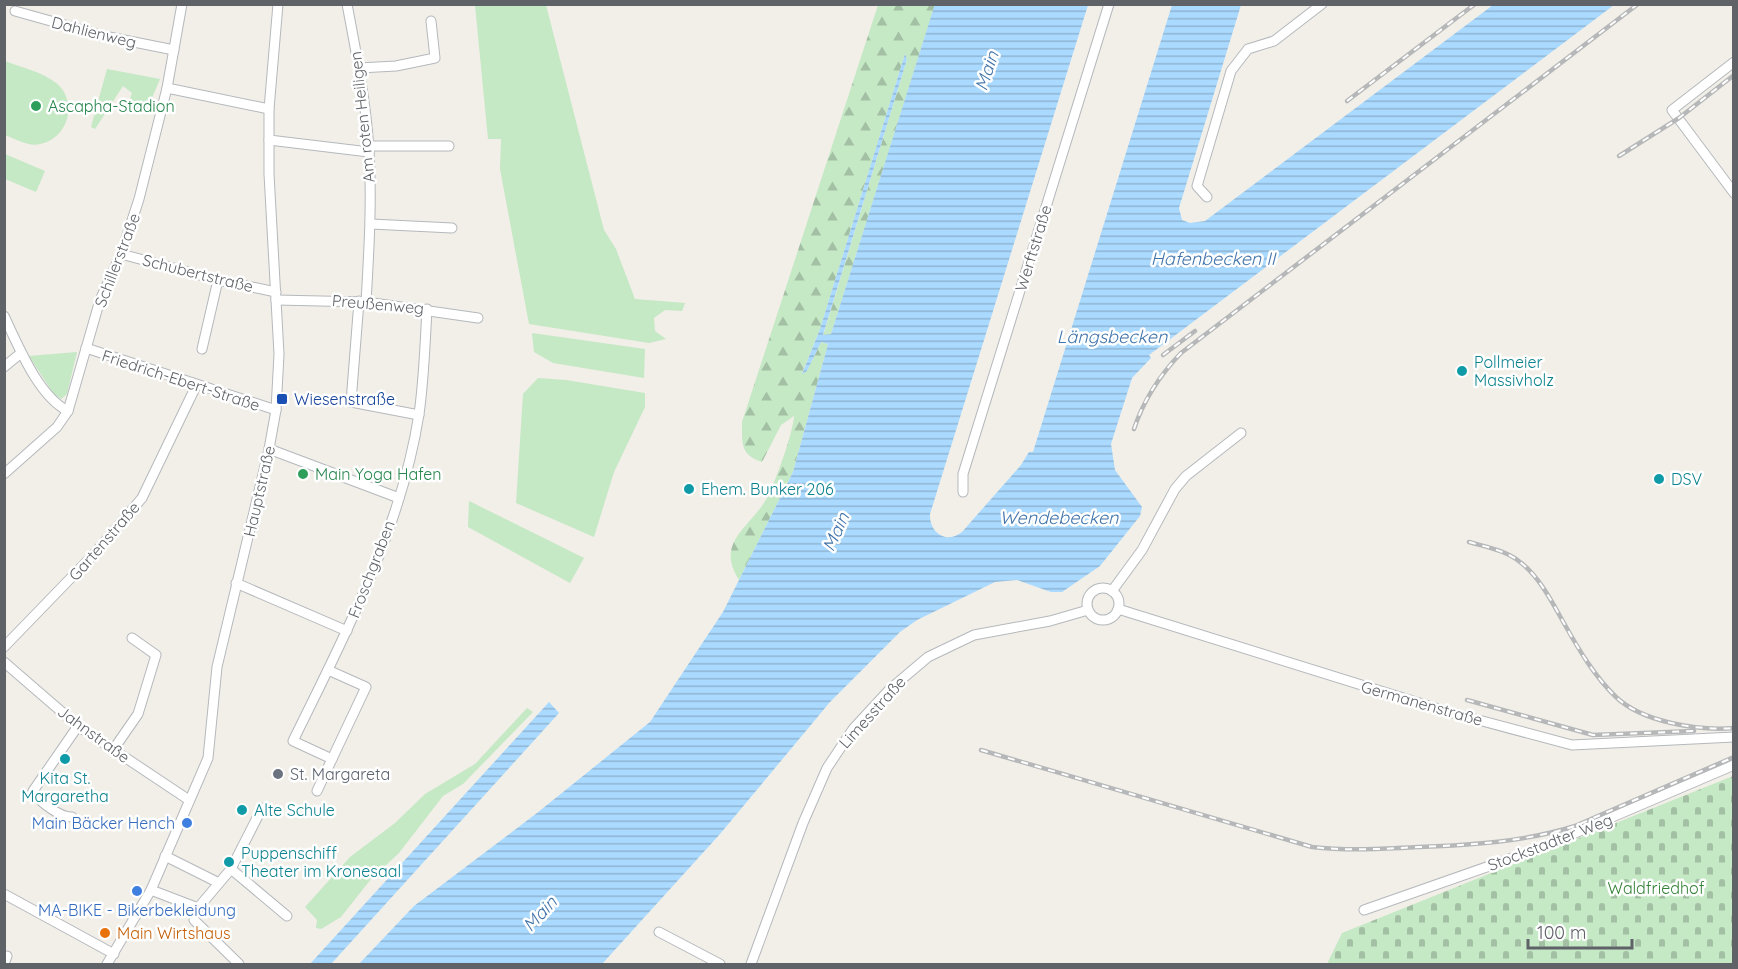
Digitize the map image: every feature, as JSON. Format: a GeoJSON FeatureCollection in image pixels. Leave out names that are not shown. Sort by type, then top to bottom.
{"type":"FeatureCollection","features":[{"type":"Feature","properties":{"kind":"street","name":"Schillerstraße"},"geometry":{"type":"LineString","coordinates":[[4,474],[57,427],[68,411],[100,300],[121,254],[139,199],[167,88],[182,4]]}},
{"type":"Feature","properties":{"kind":"street","name":"Hauptstraße"},"geometry":{"type":"LineString","coordinates":[[110,961],[151,890],[208,758],[217,667],[269,449],[276,410],[279,354],[268,140],[278,4]]}},
{"type":"Feature","properties":{"kind":"street","name":"Am roten Heiligen"},"geometry":{"type":"LineString","coordinates":[[347,4],[359,68],[369,149],[371,224],[351,402],[419,415]]}},
{"type":"Feature","properties":{"kind":"street","name":"Werftstraße"},"geometry":{"type":"LineString","coordinates":[[963,492],[963,474],[1109,4]]}},
{"type":"Feature","properties":{"kind":"street"},"geometry":{"type":"LineString","coordinates":[[1207,197],[1197,186],[1231,71],[1248,49],[1274,41],[1322,4]]}},
{"type":"Feature","properties":{"kind":"street","name":"Dahlienweg"},"geometry":{"type":"LineString","coordinates":[[15,11],[104,36],[174,50]]}},
{"type":"Feature","properties":{"kind":"street"},"geometry":{"type":"LineString","coordinates":[[359,68],[396,66],[435,58],[431,21]]}},
{"type":"Feature","properties":{"kind":"street"},"geometry":{"type":"LineString","coordinates":[[1734,62],[1672,110],[1734,193]]}},
{"type":"Feature","properties":{"kind":"street"},"geometry":{"type":"LineString","coordinates":[[167,88],[269,109]]}},
{"type":"Feature","properties":{"kind":"street"},"geometry":{"type":"LineString","coordinates":[[268,140],[369,149],[449,146]]}},
{"type":"Feature","properties":{"kind":"street"},"geometry":{"type":"LineString","coordinates":[[371,224],[452,228]]}},
{"type":"Feature","properties":{"kind":"street","name":"Schubertstraße"},"geometry":{"type":"LineString","coordinates":[[121,254],[276,296]]}},
{"type":"Feature","properties":{"kind":"street"},"geometry":{"type":"LineString","coordinates":[[202,349],[218,280]]}},
{"type":"Feature","properties":{"kind":"street","name":"Preußenweg"},"geometry":{"type":"LineString","coordinates":[[276,296],[362,301],[478,318]]}},
{"type":"Feature","properties":{"kind":"street","name":"Froschgraben"},"geometry":{"type":"LineString","coordinates":[[332,759],[292,741],[347,631],[380,553],[399,498],[419,415],[427,309]]}},
{"type":"Feature","properties":{"kind":"street"},"geometry":{"type":"LineString","coordinates":[[4,316],[21,353],[51,399],[68,411]]}},
{"type":"Feature","properties":{"kind":"street","name":"Friedrich-Ebert-Straße"},"geometry":{"type":"LineString","coordinates":[[86,348],[196,386],[276,410]]}},
{"type":"Feature","properties":{"kind":"street"},"geometry":{"type":"LineString","coordinates":[[4,367],[21,353]]}},
{"type":"Feature","properties":{"kind":"street","name":"Gartenstraße"},"geometry":{"type":"LineString","coordinates":[[4,647],[94,554],[142,498],[196,386]]}},
{"type":"Feature","properties":{"kind":"street"},"geometry":{"type":"LineString","coordinates":[[1112,591],[1142,550],[1180,483],[1241,433]]}},
{"type":"Feature","properties":{"kind":"street"},"geometry":{"type":"LineString","coordinates":[[269,449],[399,498]]}},
{"type":"Feature","properties":{"kind":"street"},"geometry":{"type":"LineString","coordinates":[[236,583],[347,631]]}},
{"type":"Feature","properties":{"kind":"street"},"geometry":{"type":"LineString","coordinates":[[1103,588],[1112,591],[1118,598],[1118,609],[1112,617],[1103,620],[1094,618],[1088,610],[1088,600],[1093,592],[1103,588]]}},
{"type":"Feature","properties":{"kind":"street","name":"Germanenstraße"},"geometry":{"type":"LineString","coordinates":[[1118,609],[1445,711],[1572,745],[1734,737]]}},
{"type":"Feature","properties":{"kind":"street","name":"Limesstraße"},"geometry":{"type":"LineString","coordinates":[[751,964],[803,823],[827,768],[853,729],[889,690],[928,657],[974,635],[1050,621],[1088,610]]}},
{"type":"Feature","properties":{"kind":"street"},"geometry":{"type":"LineString","coordinates":[[113,750],[138,714],[156,655],[132,638]]}},
{"type":"Feature","properties":{"kind":"street","name":"Jahnstraße"},"geometry":{"type":"LineString","coordinates":[[6,665],[78,726],[189,800]]}},
{"type":"Feature","properties":{"kind":"street"},"geometry":{"type":"LineString","coordinates":[[317,791],[366,687],[328,670]]}},
{"type":"Feature","properties":{"kind":"street"},"geometry":{"type":"LineString","coordinates":[[72,817],[65,817],[37,797],[33,791],[78,726]]}},
{"type":"Feature","properties":{"kind":"street","name":"Stockstadter Weg"},"geometry":{"type":"LineString","coordinates":[[1364,910],[1535,850],[1734,765]]}},
{"type":"Feature","properties":{"kind":"street"},"geometry":{"type":"LineString","coordinates":[[151,890],[198,908],[204,904],[231,869],[262,808]]}},
{"type":"Feature","properties":{"kind":"street"},"geometry":{"type":"LineString","coordinates":[[165,856],[219,883]]}},
{"type":"Feature","properties":{"kind":"street"},"geometry":{"type":"LineString","coordinates":[[231,869],[287,916]]}},
{"type":"Feature","properties":{"kind":"street"},"geometry":{"type":"LineString","coordinates":[[4,894],[110,961]]}},
{"type":"Feature","properties":{"kind":"street"},"geometry":{"type":"LineString","coordinates":[[194,920],[239,964]]}},
{"type":"Feature","properties":{"kind":"street"},"geometry":{"type":"LineString","coordinates":[[659,932],[720,964]]}},
{"type":"Feature","properties":{"kind":"green space"},"geometry":{"type":"Polygon","coordinates":[[[475,5],[546,5],[604,230],[616,249],[635,299],[685,303],[682,311],[665,310],[654,318],[655,331],[666,339],[649,343],[529,324],[500,169],[501,139],[488,139],[475,5]]]}},
{"type":"Feature","properties":{"kind":"green space"},"geometry":{"type":"Polygon","coordinates":[[[878,5],[935,5],[831,334],[823,336],[907,59],[905,54],[820,329],[802,373],[807,371],[821,342],[828,344],[793,472],[739,580],[732,566],[733,544],[768,496],[784,456],[794,416],[781,425],[762,462],[746,452],[742,422],[878,5]]]}},
{"type":"Feature","properties":{"kind":"green space","name":"Ascapha-Stadion"},"geometry":{"type":"Polygon","coordinates":[[[5,61],[45,76],[63,91],[67,99],[67,118],[58,135],[50,141],[31,144],[5,135],[5,61]]]}},
{"type":"Feature","properties":{"kind":"green space"},"geometry":{"type":"Polygon","coordinates":[[[107,69],[160,79],[146,112],[137,111],[129,101],[132,93],[123,86],[95,129],[91,127],[107,69]]]}},
{"type":"Feature","properties":{"kind":"green space"},"geometry":{"type":"Polygon","coordinates":[[[5,154],[45,171],[36,192],[5,179],[5,154]]]}},
{"type":"Feature","properties":{"kind":"green space"},"geometry":{"type":"Polygon","coordinates":[[[532,333],[645,349],[644,378],[553,363],[534,352],[532,333]]]}},
{"type":"Feature","properties":{"kind":"green space"},"geometry":{"type":"Polygon","coordinates":[[[77,352],[67,394],[61,399],[53,393],[29,356],[77,352]]]}},
{"type":"Feature","properties":{"kind":"green space"},"geometry":{"type":"Polygon","coordinates":[[[538,378],[566,380],[645,393],[645,407],[614,472],[594,537],[516,503],[523,394],[538,378]]]}},
{"type":"Feature","properties":{"kind":"green space"},"geometry":{"type":"Polygon","coordinates":[[[469,501],[584,558],[570,583],[468,527],[469,501]]]}},
{"type":"Feature","properties":{"kind":"green space"},"geometry":{"type":"Polygon","coordinates":[[[527,708],[533,712],[463,784],[443,796],[399,853],[371,879],[341,917],[321,929],[316,928],[317,920],[305,907],[350,857],[395,823],[425,794],[475,764],[527,708]]]}},
{"type":"Feature","properties":{"kind":"green space","name":"Waldfriedhof"},"geometry":{"type":"Polygon","coordinates":[[[1733,776],[1733,964],[1327,964],[1342,933],[1733,776]]]}},
{"type":"Feature","properties":{"kind":"water"},"geometry":{"type":"Polygon","coordinates":[[[935,4],[1088,5],[930,514],[935,531],[945,537],[956,536],[962,532],[1021,465],[1029,452],[1033,452],[1172,5],[1241,5],[1179,208],[1182,220],[1190,223],[1205,221],[1493,5],[1614,5],[1149,355],[1151,358],[1132,378],[1111,444],[1115,470],[1142,507],[1140,516],[1100,566],[1062,592],[1051,592],[1017,580],[995,582],[917,620],[900,632],[830,702],[720,834],[602,964],[359,964],[414,906],[537,813],[650,722],[723,612],[793,472],[828,344],[821,342],[807,371],[802,374],[820,329],[905,54],[907,59],[823,335],[831,334],[935,4]]]}},
{"type":"Feature","properties":{"kind":"water"},"geometry":{"type":"Polygon","coordinates":[[[549,702],[559,713],[331,964],[310,964],[549,702]]]}},
{"type":"Feature","properties":{"kind":"railway"},"geometry":{"type":"LineString","coordinates":[[1347,101],[1475,4]]}},
{"type":"Feature","properties":{"kind":"railway"},"geometry":{"type":"LineString","coordinates":[[1134,429],[1153,388],[1181,353],[1638,4]]}},
{"type":"Feature","properties":{"kind":"railway"},"geometry":{"type":"LineString","coordinates":[[1619,156],[1679,118],[1734,75]]}},
{"type":"Feature","properties":{"kind":"railway"},"geometry":{"type":"LineString","coordinates":[[1163,355],[1195,331]]}},
{"type":"Feature","properties":{"kind":"railway"},"geometry":{"type":"LineString","coordinates":[[1469,542],[1508,555],[1534,575],[1594,672],[1627,706],[1655,719],[1671,723],[1704,728],[1734,728]]}},
{"type":"Feature","properties":{"kind":"railway"},"geometry":{"type":"LineString","coordinates":[[1467,700],[1593,735],[1694,731]]}},
{"type":"Feature","properties":{"kind":"railway"},"geometry":{"type":"LineString","coordinates":[[981,750],[1312,847],[1352,849],[1478,844],[1537,836],[1575,826],[1734,757]]}},
{"type":"Feature","properties":{"kind":"place","name":"Ascapha-Stadion"},"geometry":{"type":"Point","coordinates":[36,106]}},
{"type":"Feature","properties":{"kind":"place","name":"Pollmeier Massivholz"},"geometry":{"type":"Point","coordinates":[1462,371]}},
{"type":"Feature","properties":{"kind":"place","name":"Wiesenstraße"},"geometry":{"type":"Point","coordinates":[282,399]}},
{"type":"Feature","properties":{"kind":"place","name":"Main Yoga Hafen"},"geometry":{"type":"Point","coordinates":[303,474]}},
{"type":"Feature","properties":{"kind":"place","name":"DSV"},"geometry":{"type":"Point","coordinates":[1659,479]}},
{"type":"Feature","properties":{"kind":"place","name":"Ehem. Bunker 206"},"geometry":{"type":"Point","coordinates":[689,489]}},
{"type":"Feature","properties":{"kind":"place","name":"Kita St. Margaretha"},"geometry":{"type":"Point","coordinates":[65,759]}},
{"type":"Feature","properties":{"kind":"place","name":"St. Margareta"},"geometry":{"type":"Point","coordinates":[278,774]}},
{"type":"Feature","properties":{"kind":"place","name":"Alte Schule"},"geometry":{"type":"Point","coordinates":[242,810]}},
{"type":"Feature","properties":{"kind":"place","name":"Main Bäcker Hench"},"geometry":{"type":"Point","coordinates":[187,823]}},
{"type":"Feature","properties":{"kind":"place","name":"Puppenschiff Theater im Kronesaal"},"geometry":{"type":"Point","coordinates":[229,862]}},
{"type":"Feature","properties":{"kind":"place","name":"MA-BIKE - Bikerbekleidung"},"geometry":{"type":"Point","coordinates":[137,891]}},
{"type":"Feature","properties":{"kind":"place","name":"Main Wirtshaus"},"geometry":{"type":"Point","coordinates":[105,933]}},
{"type":"Feature","properties":{"kind":"water label","name":"Main"},"geometry":{"type":"Point","coordinates":[987,71]}},
{"type":"Feature","properties":{"kind":"water label","name":"Hafenbecken II"},"geometry":{"type":"Point","coordinates":[1213,259]}},
{"type":"Feature","properties":{"kind":"water label","name":"Längsbecken"},"geometry":{"type":"Point","coordinates":[1112,337]}},
{"type":"Feature","properties":{"kind":"water label","name":"Wendebecken"},"geometry":{"type":"Point","coordinates":[1059,518]}},
{"type":"Feature","properties":{"kind":"water label","name":"Main"},"geometry":{"type":"Point","coordinates":[836,532]}},
{"type":"Feature","properties":{"kind":"water label","name":"Main"},"geometry":{"type":"Point","coordinates":[540,914]}}]}
